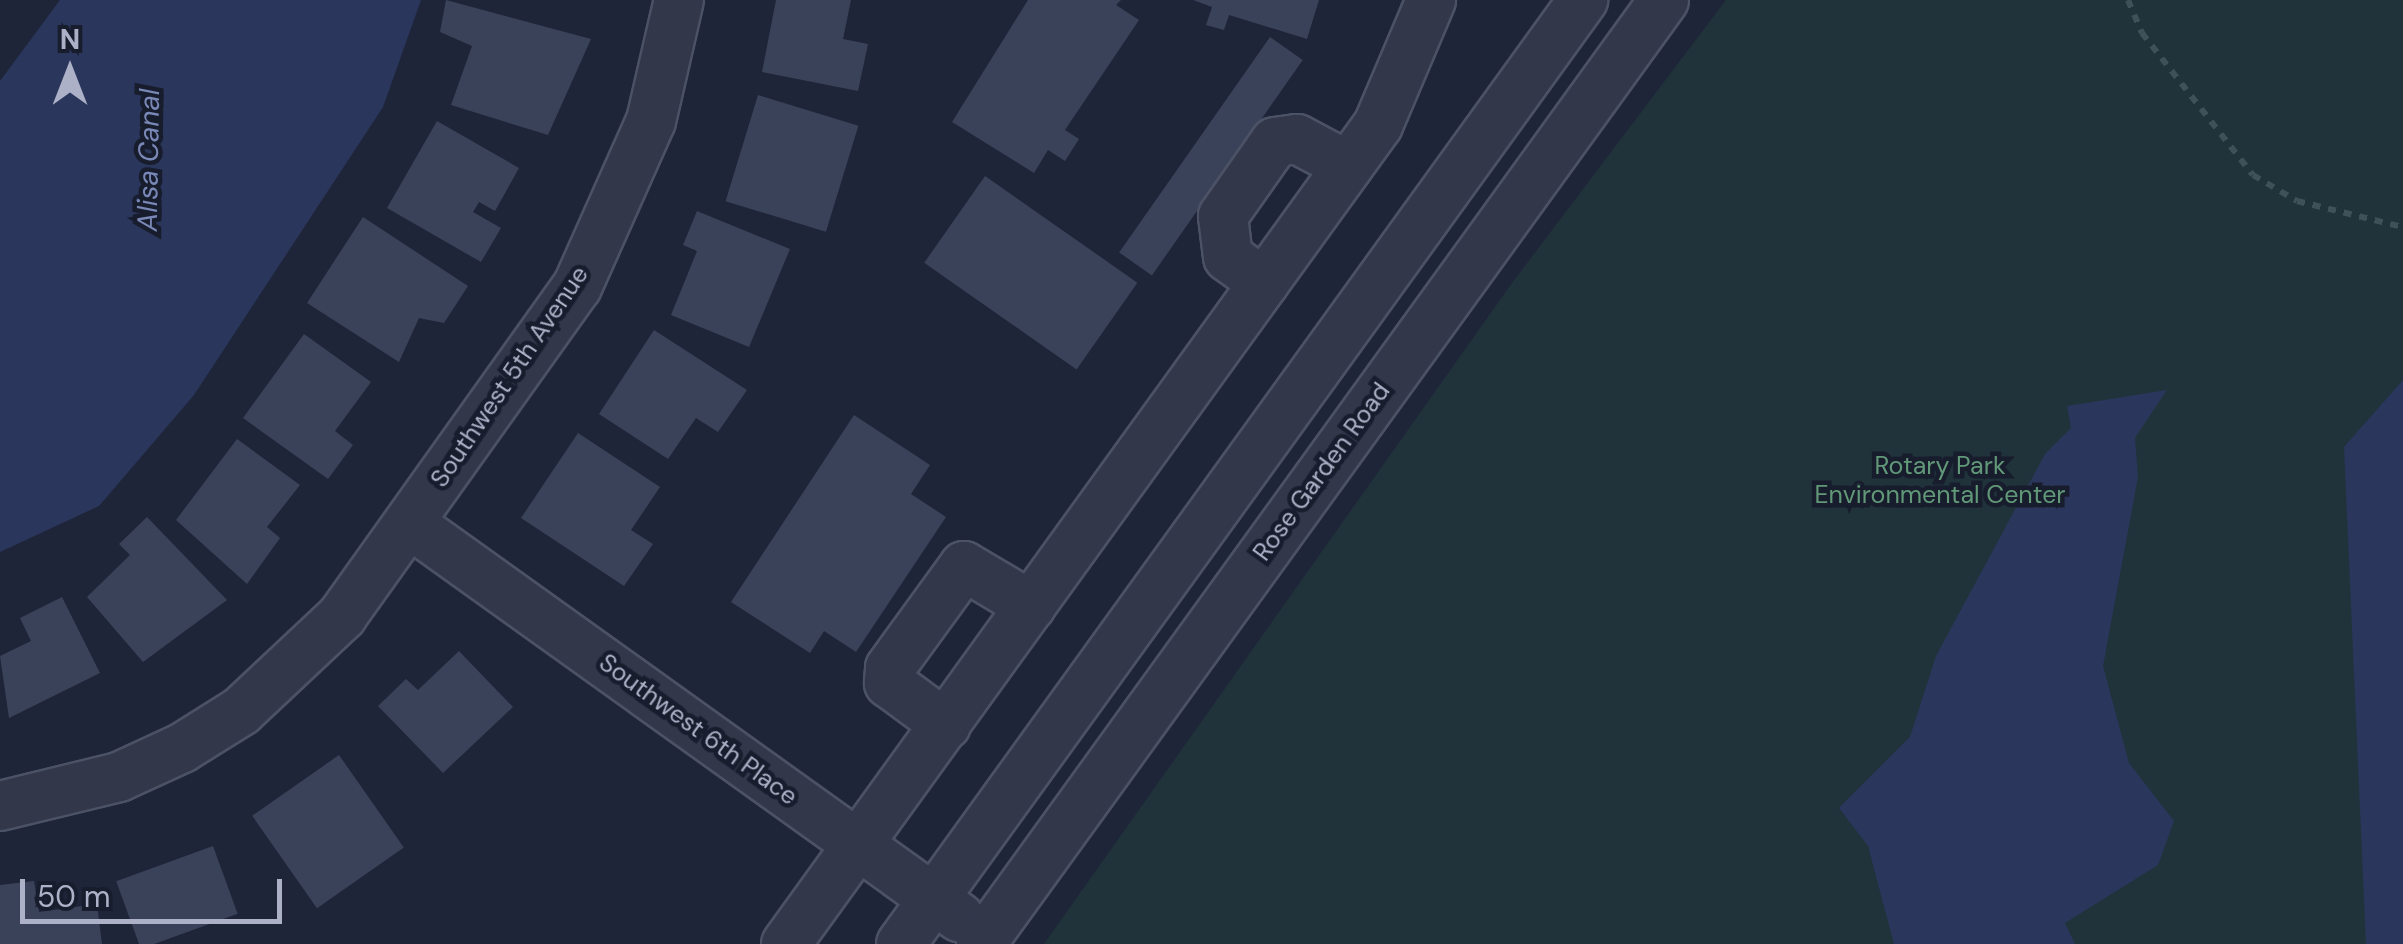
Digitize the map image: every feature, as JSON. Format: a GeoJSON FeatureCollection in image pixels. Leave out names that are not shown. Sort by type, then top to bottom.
{"type":"FeatureCollection","features":[{"type":"Feature","properties":{"kind":"street","name":"Southwest 5th Avenue"},"geometry":{"type":"LineString","coordinates":[[0,806],[119,777],[241,711],[342,616],[576,287],[651,120],[679,0]]}},
{"type":"Feature","properties":{"kind":"street"},"geometry":{"type":"LineString","coordinates":[[786,944],[1378,125],[1431,0]]}},
{"type":"Feature","properties":{"kind":"street"},"geometry":{"type":"LineString","coordinates":[[901,944],[1583,0]]}},
{"type":"Feature","properties":{"kind":"street","name":"Rose Garden Road"},"geometry":{"type":"LineString","coordinates":[[984,940],[1664,0]]}},
{"type":"Feature","properties":{"kind":"street"},"geometry":{"type":"LineString","coordinates":[[1264,284],[1228,257],[1224,216],[1276,142],[1298,139],[1348,166]]}},
{"type":"Feature","properties":{"kind":"street","name":"Southwest 6th Place"},"geometry":{"type":"LineString","coordinates":[[409,523],[934,899],[984,940]]}},
{"type":"Feature","properties":{"kind":"street"},"geometry":{"type":"LineString","coordinates":[[946,725],[889,683],[890,668],[964,566],[1031,606]]}},
{"type":"Feature","properties":{"kind":"path"},"geometry":{"type":"LineString","coordinates":[[2128,0],[2142,33],[2253,175],[2297,201],[2403,226]]}},
{"type":"Feature","properties":{"kind":"green space","name":"Rotary Park Environmental Center"},"geometry":{"type":"Polygon","coordinates":[[[1726,0],[2403,0],[2403,944],[1044,944],[1512,283],[1726,0]]]}},
{"type":"Feature","properties":{"kind":"water","name":"Alisa Canal"},"geometry":{"type":"Polygon","coordinates":[[[60,0],[421,0],[383,107],[194,395],[99,506],[0,552],[0,81],[60,0]]]}},
{"type":"Feature","properties":{"kind":"water"},"geometry":{"type":"Polygon","coordinates":[[[2403,380],[2403,944],[2366,944],[2344,447],[2403,380]]]}},
{"type":"Feature","properties":{"kind":"water"},"geometry":{"type":"Polygon","coordinates":[[[2167,390],[2135,438],[2138,477],[2103,666],[2129,763],[2174,821],[2158,865],[2065,923],[2075,944],[1894,944],[1868,846],[1839,808],[1910,737],[1936,656],[2045,454],[2071,428],[2067,406],[2167,390]]]}},
{"type":"Feature","properties":{"kind":"building"},"geometry":{"type":"Polygon","coordinates":[[[446,0],[591,39],[548,135],[451,105],[472,46],[440,32],[446,0]]]}},
{"type":"Feature","properties":{"kind":"building"},"geometry":{"type":"Polygon","coordinates":[[[776,0],[851,0],[843,39],[868,44],[858,91],[762,72],[776,0]]]}},
{"type":"Feature","properties":{"kind":"building"},"geometry":{"type":"Polygon","coordinates":[[[1028,0],[1121,0],[1116,5],[1139,20],[1065,130],[1079,139],[1065,161],[1048,150],[1034,173],[952,122],[1028,0]]]}},
{"type":"Feature","properties":{"kind":"building"},"geometry":{"type":"Polygon","coordinates":[[[1193,0],[1319,0],[1307,39],[1229,15],[1224,30],[1206,25],[1212,7],[1193,0]]]}},
{"type":"Feature","properties":{"kind":"building"},"geometry":{"type":"Polygon","coordinates":[[[1270,37],[1303,60],[1152,275],[1119,252],[1270,37]]]}},
{"type":"Feature","properties":{"kind":"building"},"geometry":{"type":"Polygon","coordinates":[[[758,95],[858,126],[826,232],[726,201],[758,95]]]}},
{"type":"Feature","properties":{"kind":"building"},"geometry":{"type":"Polygon","coordinates":[[[437,121],[519,168],[495,211],[479,202],[473,212],[501,228],[481,262],[387,208],[437,121]]]}},
{"type":"Feature","properties":{"kind":"building"},"geometry":{"type":"Polygon","coordinates":[[[985,176],[1137,283],[1077,370],[924,263],[985,176]]]}},
{"type":"Feature","properties":{"kind":"building"},"geometry":{"type":"Polygon","coordinates":[[[697,211],[790,249],[749,347],[671,315],[697,251],[683,245],[697,211]]]}},
{"type":"Feature","properties":{"kind":"building"},"geometry":{"type":"Polygon","coordinates":[[[363,217],[468,286],[444,323],[419,318],[399,362],[307,303],[363,217]]]}},
{"type":"Feature","properties":{"kind":"building"},"geometry":{"type":"Polygon","coordinates":[[[654,330],[747,390],[718,432],[696,418],[668,459],[599,414],[654,330]]]}},
{"type":"Feature","properties":{"kind":"building"},"geometry":{"type":"Polygon","coordinates":[[[304,334],[371,382],[335,431],[353,445],[328,479],[243,418],[304,334]]]}},
{"type":"Feature","properties":{"kind":"building"},"geometry":{"type":"Polygon","coordinates":[[[854,415],[930,465],[911,494],[946,517],[856,652],[824,631],[810,653],[731,602],[854,415]]]}},
{"type":"Feature","properties":{"kind":"building"},"geometry":{"type":"Polygon","coordinates":[[[578,433],[660,487],[631,530],[653,544],[624,586],[521,518],[578,433]]]}},
{"type":"Feature","properties":{"kind":"building"},"geometry":{"type":"Polygon","coordinates":[[[237,439],[300,485],[267,527],[280,538],[247,584],[176,520],[237,439]]]}},
{"type":"Feature","properties":{"kind":"building"},"geometry":{"type":"Polygon","coordinates":[[[147,517],[227,600],[143,662],[87,597],[130,555],[119,544],[147,517]]]}},
{"type":"Feature","properties":{"kind":"building"},"geometry":{"type":"Polygon","coordinates":[[[62,597],[100,673],[9,718],[0,656],[31,641],[20,618],[62,597]]]}},
{"type":"Feature","properties":{"kind":"building"},"geometry":{"type":"Polygon","coordinates":[[[459,651],[513,707],[443,773],[378,706],[406,679],[418,690],[459,651]]]}},
{"type":"Feature","properties":{"kind":"building"},"geometry":{"type":"Polygon","coordinates":[[[339,755],[404,848],[317,908],[252,816],[339,755]]]}},
{"type":"Feature","properties":{"kind":"building"},"geometry":{"type":"Polygon","coordinates":[[[213,846],[238,914],[154,944],[139,944],[116,881],[213,846]]]}},
{"type":"Feature","properties":{"kind":"building"},"geometry":{"type":"Polygon","coordinates":[[[34,881],[39,912],[97,904],[102,944],[0,944],[0,885],[34,881]]]}}]}
